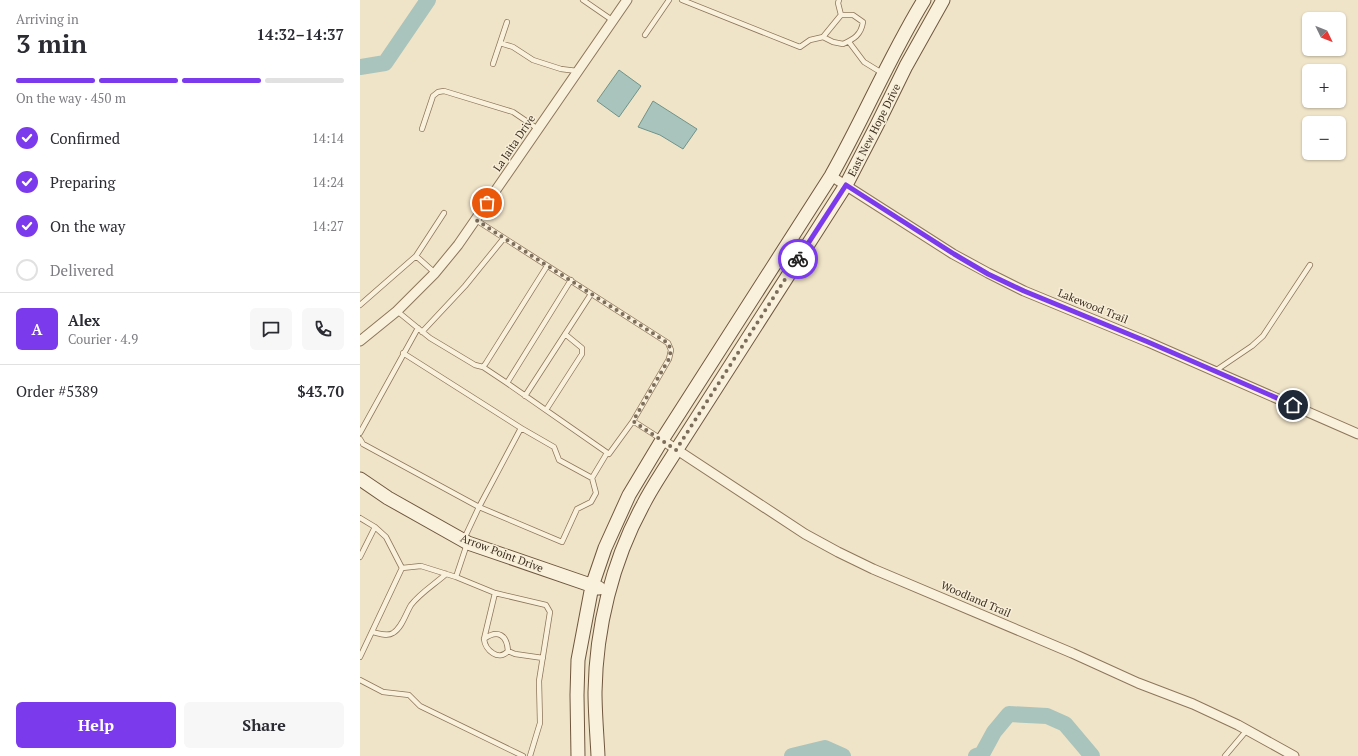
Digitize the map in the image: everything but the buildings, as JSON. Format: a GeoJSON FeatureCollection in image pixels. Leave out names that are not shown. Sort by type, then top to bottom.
{"type":"FeatureCollection","features":[{"type":"Feature","properties":{"kind":"street","name":"La Jaita Drive"},"geometry":{"type":"LineString","coordinates":[[360,341],[397,311],[435,273],[458,245],[627,0]]}},
{"type":"Feature","properties":{"kind":"street","name":"East New Hope Drive"},"geometry":{"type":"LineString","coordinates":[[578,756],[578,660],[592,586],[605,548],[620,514],[629,495],[662,440],[831,176],[853,136],[905,32],[924,0]]}},
{"type":"Feature","properties":{"kind":"street","name":"East New Hope Drive"},"geometry":{"type":"LineString","coordinates":[[598,756],[595,693],[598,647],[609,591],[631,530],[643,505],[676,450],[846,185],[906,66],[944,0]]}},
{"type":"Feature","properties":{"kind":"street","name":"Lakewood Trail"},"geometry":{"type":"LineString","coordinates":[[831,176],[988,274],[1024,291],[1216,371],[1358,434]]}},
{"type":"Feature","properties":{"kind":"street","name":"Woodland Trail"},"geometry":{"type":"LineString","coordinates":[[662,440],[805,534],[838,552],[872,569],[1072,653],[1138,683],[1193,704],[1247,730],[1294,756]]}},
{"type":"Feature","properties":{"kind":"street","name":"Arrow Point Drive"},"geometry":{"type":"LineString","coordinates":[[360,479],[388,498],[466,541],[609,591]]}},
{"type":"Feature","properties":{"kind":"lane"},"geometry":{"type":"LineString","coordinates":[[583,0],[612,20]]}},
{"type":"Feature","properties":{"kind":"lane"},"geometry":{"type":"LineString","coordinates":[[591,5],[594,0]]}},
{"type":"Feature","properties":{"kind":"lane"},"geometry":{"type":"LineString","coordinates":[[645,35],[669,0]]}},
{"type":"Feature","properties":{"kind":"lane"},"geometry":{"type":"LineString","coordinates":[[682,0],[800,47],[810,40],[823,37],[841,15]]}},
{"type":"Feature","properties":{"kind":"lane"},"geometry":{"type":"LineString","coordinates":[[839,0],[838,3],[841,15]]}},
{"type":"Feature","properties":{"kind":"lane"},"geometry":{"type":"LineString","coordinates":[[823,37],[833,42],[843,44],[854,39],[862,30],[863,22],[853,15],[841,15]]}},
{"type":"Feature","properties":{"kind":"lane"},"geometry":{"type":"LineString","coordinates":[[493,64],[507,22]]}},
{"type":"Feature","properties":{"kind":"lane"},"geometry":{"type":"LineString","coordinates":[[848,42],[864,62],[883,74]]}},
{"type":"Feature","properties":{"kind":"lane"},"geometry":{"type":"LineString","coordinates":[[500,43],[513,47],[533,60],[561,69],[577,71]]}},
{"type":"Feature","properties":{"kind":"lane"},"geometry":{"type":"LineString","coordinates":[[422,129],[433,96],[438,92],[444,91],[513,112],[538,129]]}},
{"type":"Feature","properties":{"kind":"lane"},"geometry":{"type":"LineString","coordinates":[[360,305],[416,256],[444,213]]}},
{"type":"Feature","properties":{"kind":"lane"},"geometry":{"type":"LineString","coordinates":[[360,439],[363,444],[479,507],[562,542],[577,509],[591,502],[596,493],[592,478],[607,453],[609,454],[633,421],[669,359],[671,350],[668,343],[476,220]]}},
{"type":"Feature","properties":{"kind":"lane"},"geometry":{"type":"LineString","coordinates":[[422,332],[465,286],[504,238]]}},
{"type":"Feature","properties":{"kind":"lane"},"geometry":{"type":"LineString","coordinates":[[416,256],[435,273]]}},
{"type":"Feature","properties":{"kind":"lane"},"geometry":{"type":"LineString","coordinates":[[1216,371],[1263,336],[1310,265]]}},
{"type":"Feature","properties":{"kind":"lane"},"geometry":{"type":"LineString","coordinates":[[483,367],[548,266]]}},
{"type":"Feature","properties":{"kind":"lane"},"geometry":{"type":"LineString","coordinates":[[507,383],[571,280]]}},
{"type":"Feature","properties":{"kind":"lane"},"geometry":{"type":"LineString","coordinates":[[525,396],[591,294]]}},
{"type":"Feature","properties":{"kind":"lane"},"geometry":{"type":"LineString","coordinates":[[397,311],[422,332],[475,365],[483,367],[607,453]]}},
{"type":"Feature","properties":{"kind":"lane"},"geometry":{"type":"LineString","coordinates":[[360,433],[418,328]]}},
{"type":"Feature","properties":{"kind":"lane"},"geometry":{"type":"LineString","coordinates":[[546,410],[582,354],[582,348],[565,334]]}},
{"type":"Feature","properties":{"kind":"lane"},"geometry":{"type":"LineString","coordinates":[[404,353],[521,428],[554,447],[558,460],[592,478]]}},
{"type":"Feature","properties":{"kind":"lane"},"geometry":{"type":"LineString","coordinates":[[633,421],[662,440]]}},
{"type":"Feature","properties":{"kind":"lane"},"geometry":{"type":"LineString","coordinates":[[456,577],[466,541],[479,507],[521,428]]}},
{"type":"Feature","properties":{"kind":"lane"},"geometry":{"type":"LineString","coordinates":[[360,518],[375,527],[386,537],[402,568]]}},
{"type":"Feature","properties":{"kind":"lane"},"geometry":{"type":"LineString","coordinates":[[360,557],[375,527]]}},
{"type":"Feature","properties":{"kind":"lane"},"geometry":{"type":"LineString","coordinates":[[402,568],[422,566],[456,577],[495,593],[546,605],[550,612],[539,681],[540,723],[530,756]]}},
{"type":"Feature","properties":{"kind":"lane"},"geometry":{"type":"LineString","coordinates":[[360,657],[402,568]]}},
{"type":"Feature","properties":{"kind":"lane"},"geometry":{"type":"LineString","coordinates":[[372,632],[386,635],[392,634],[400,626],[412,605],[420,596],[446,574]]}},
{"type":"Feature","properties":{"kind":"lane"},"geometry":{"type":"LineString","coordinates":[[495,593],[484,639],[486,647],[494,654],[500,656],[508,652],[543,658]]}},
{"type":"Feature","properties":{"kind":"lane"},"geometry":{"type":"LineString","coordinates":[[484,639],[496,633],[501,635],[508,644],[508,652]]}},
{"type":"Feature","properties":{"kind":"lane"},"geometry":{"type":"LineString","coordinates":[[360,680],[383,692],[409,695],[420,706],[523,756]]}},
{"type":"Feature","properties":{"kind":"lane"},"geometry":{"type":"LineString","coordinates":[[1225,756],[1247,730]]}},
{"type":"Feature","properties":{"kind":"water"},"geometry":{"type":"Polygon","coordinates":[[[619,70],[641,86],[619,117],[597,101],[619,70]]]}},
{"type":"Feature","properties":{"kind":"water"},"geometry":{"type":"Polygon","coordinates":[[[653,101],[697,129],[683,149],[660,135],[638,127],[653,101]]]}},
{"type":"Feature","properties":{"kind":"waterway"},"geometry":{"type":"LineString","coordinates":[[360,67],[385,63],[428,0]]}},
{"type":"Feature","properties":{"kind":"waterway"},"geometry":{"type":"LineString","coordinates":[[976,756],[982,754],[994,732],[1009,714],[1047,716],[1065,724],[1092,756]]}},
{"type":"Feature","properties":{"kind":"waterway"},"geometry":{"type":"LineString","coordinates":[[792,756],[825,748],[843,756]]}},
{"type":"Feature","properties":{"kind":"way so far"},"geometry":{"type":"LineString","coordinates":[[487,203],[476,220],[668,343],[671,350],[669,359],[633,421],[676,450],[798,259]]}},
{"type":"Feature","properties":{"kind":"route"},"geometry":{"type":"LineString","coordinates":[[798,259],[846,185],[988,274],[1024,291],[1148,342],[1293,405]]}}]}
